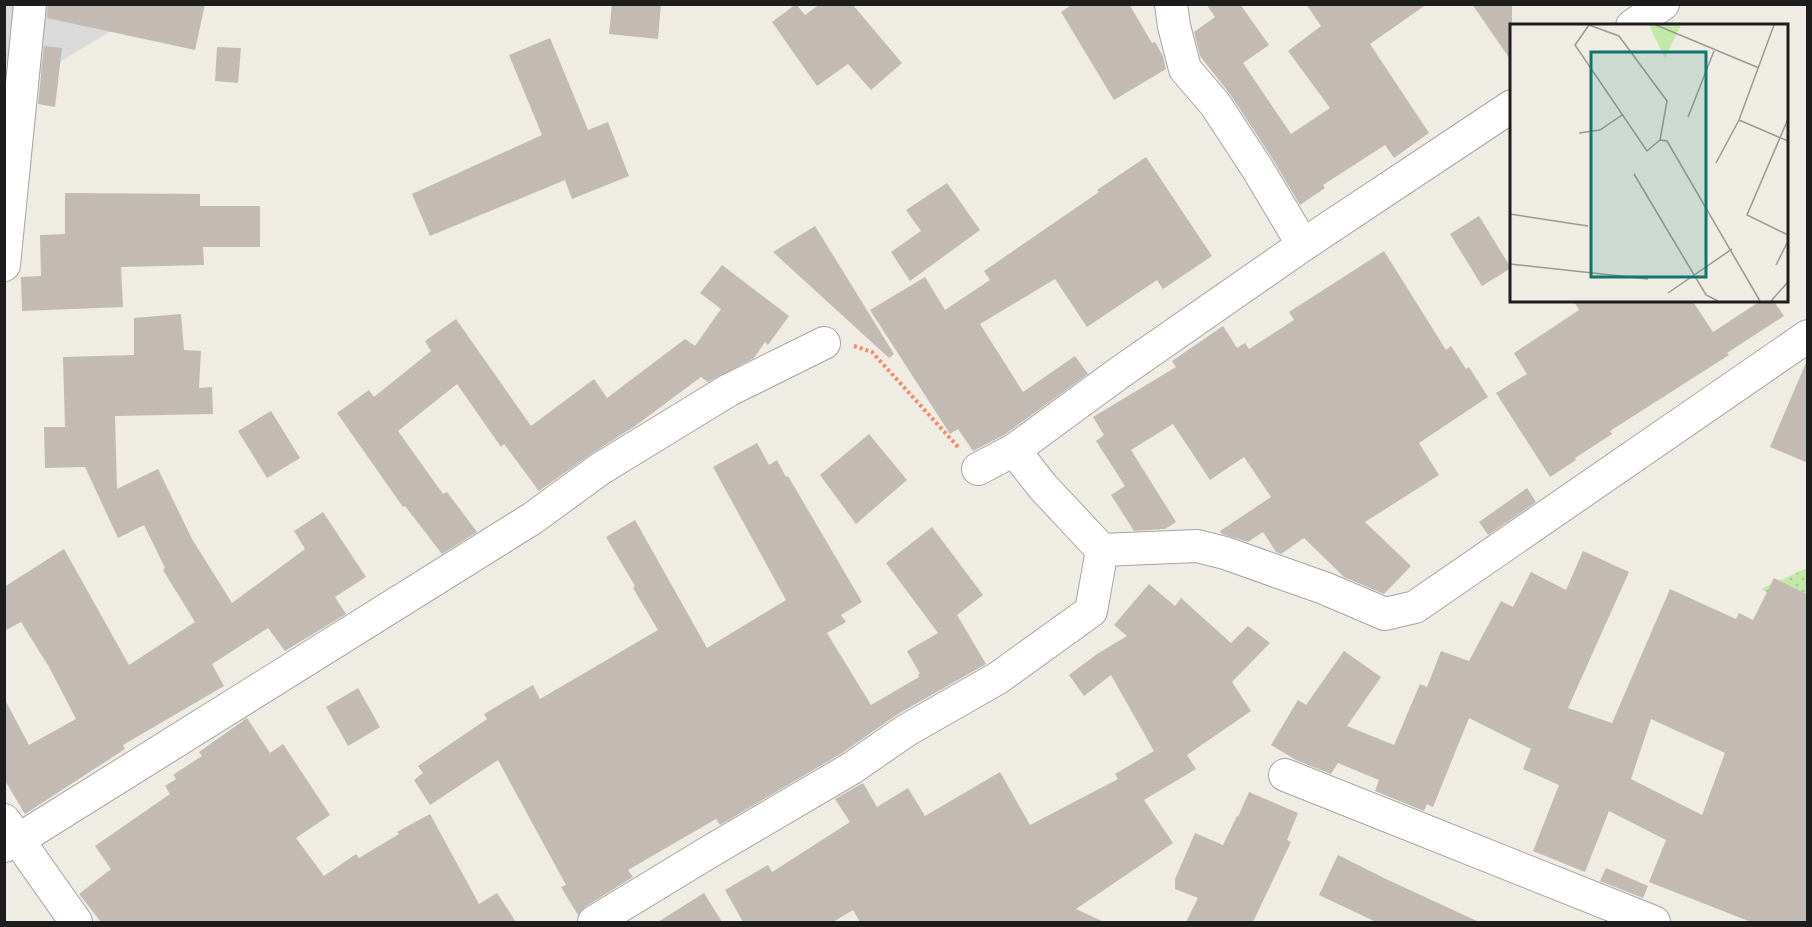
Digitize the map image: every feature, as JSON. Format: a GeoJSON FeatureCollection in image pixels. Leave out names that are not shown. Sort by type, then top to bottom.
{"type":"FeatureCollection","features":[{"type":"Feature","properties":{"kind":"street"},"geometry":{"type":"LineString","coordinates":[[4,265],[30,4]]}},
{"type":"Feature","properties":{"kind":"street"},"geometry":{"type":"LineString","coordinates":[[1171,4],[1185,69],[1215,104],[1257,168],[1303,246]]}},
{"type":"Feature","properties":{"kind":"street"},"geometry":{"type":"LineString","coordinates":[[1635,24],[1663,4]]}},
{"type":"Feature","properties":{"kind":"street"},"geometry":{"type":"LineString","coordinates":[[978,469],[1014,450],[1119,372],[1510,107]]}},
{"type":"Feature","properties":{"kind":"street"},"geometry":{"type":"LineString","coordinates":[[1014,450],[1043,487],[1102,550],[1197,546],[1225,553],[1324,588],[1385,614],[1415,607],[1808,336]]}},
{"type":"Feature","properties":{"kind":"street"},"geometry":{"type":"LineString","coordinates":[[76,922],[9,835],[533,518],[600,469],[729,390],[824,343]]}},
{"type":"Feature","properties":{"kind":"street"},"geometry":{"type":"LineString","coordinates":[[594,922],[852,768],[907,730],[998,678],[1091,611],[1102,550]]}},
{"type":"Feature","properties":{"kind":"street"},"geometry":{"type":"LineString","coordinates":[[1285,775],[1654,922]]}},
{"type":"Feature","properties":{"kind":"path"},"geometry":{"type":"LineString","coordinates":[[824,343],[849,343],[872,352],[978,469]]}},
{"type":"Feature","properties":{"kind":"shaded area"},"geometry":{"type":"Polygon","coordinates":[[[5,5],[154,5],[5,95],[5,5]]]}},
{"type":"Feature","properties":{"kind":"green space"},"geometry":{"type":"Polygon","coordinates":[[[1807,568],[1807,613],[1761,589],[1807,568]]]}},
{"type":"Feature","properties":{"kind":"building"},"geometry":{"type":"Polygon","coordinates":[[[48,4],[205,4],[195,50],[47,18],[48,4]]]}},
{"type":"Feature","properties":{"kind":"building"},"geometry":{"type":"Polygon","coordinates":[[[612,4],[661,4],[658,39],[609,34],[612,4]]]}},
{"type":"Feature","properties":{"kind":"building"},"geometry":{"type":"Polygon","coordinates":[[[796,4],[805,15],[820,4],[852,4],[902,63],[871,90],[848,64],[817,86],[772,22],[796,4]]]}},
{"type":"Feature","properties":{"kind":"building"},"geometry":{"type":"Polygon","coordinates":[[[1073,4],[1129,4],[1152,43],[1155,42],[1163,56],[1166,69],[1114,100],[1061,12],[1073,4]]]}},
{"type":"Feature","properties":{"kind":"building"},"geometry":{"type":"Polygon","coordinates":[[[1206,4],[1240,4],[1269,45],[1243,63],[1291,134],[1330,108],[1288,51],[1321,26],[1306,4],[1427,4],[1370,44],[1429,133],[1394,158],[1385,145],[1323,185],[1325,188],[1300,205],[1230,94],[1200,56],[1194,32],[1215,17],[1206,4]]]}},
{"type":"Feature","properties":{"kind":"building"},"geometry":{"type":"Polygon","coordinates":[[[1472,4],[1512,4],[1510,59],[1472,4]]]}},
{"type":"Feature","properties":{"kind":"building"},"geometry":{"type":"Polygon","coordinates":[[[550,38],[588,130],[608,122],[629,176],[572,199],[565,180],[430,236],[412,194],[542,135],[509,55],[550,38]]]}},
{"type":"Feature","properties":{"kind":"building"},"geometry":{"type":"Polygon","coordinates":[[[44,46],[62,48],[55,107],[38,104],[44,46]]]}},
{"type":"Feature","properties":{"kind":"building"},"geometry":{"type":"Polygon","coordinates":[[[217,47],[241,48],[238,83],[215,81],[217,47]]]}},
{"type":"Feature","properties":{"kind":"building"},"geometry":{"type":"Polygon","coordinates":[[[1146,157],[1212,256],[1163,289],[1157,280],[1087,327],[1055,279],[980,324],[1023,392],[1075,356],[1088,374],[1004,435],[973,451],[958,429],[950,434],[870,310],[925,277],[945,310],[990,280],[984,271],[1146,157]]]}},
{"type":"Feature","properties":{"kind":"building"},"geometry":{"type":"Polygon","coordinates":[[[947,183],[980,230],[910,281],[891,252],[921,231],[906,210],[947,183]]]}},
{"type":"Feature","properties":{"kind":"building"},"geometry":{"type":"Polygon","coordinates":[[[65,193],[200,194],[200,206],[260,206],[260,247],[203,247],[204,265],[121,267],[123,307],[22,311],[21,277],[41,276],[40,235],[65,234],[65,193]]]}},
{"type":"Feature","properties":{"kind":"building"},"geometry":{"type":"Polygon","coordinates":[[[1479,216],[1510,269],[1482,286],[1450,234],[1479,216]]]}},
{"type":"Feature","properties":{"kind":"building"},"geometry":{"type":"Polygon","coordinates":[[[815,226],[894,354],[889,358],[773,252],[815,226]]]}},
{"type":"Feature","properties":{"kind":"building"},"geometry":{"type":"Polygon","coordinates":[[[1384,251],[1446,350],[1451,346],[1466,369],[1469,367],[1488,397],[1419,443],[1439,475],[1365,522],[1411,566],[1384,594],[1344,577],[1304,538],[1281,554],[1276,552],[1263,532],[1248,542],[1222,534],[1220,531],[1271,497],[1244,457],[1210,480],[1173,424],[1131,450],[1176,522],[1165,529],[1134,531],[1111,495],[1125,486],[1096,441],[1104,435],[1093,417],[1176,367],[1172,361],[1223,326],[1237,348],[1245,343],[1249,349],[1294,320],[1289,312],[1384,251]]]}},
{"type":"Feature","properties":{"kind":"building"},"geometry":{"type":"Polygon","coordinates":[[[722,265],[789,316],[768,345],[765,342],[754,358],[708,382],[701,377],[635,426],[539,491],[504,444],[501,447],[457,384],[398,431],[443,494],[447,492],[477,532],[442,554],[405,506],[403,507],[337,413],[369,390],[374,397],[431,351],[425,341],[456,319],[531,426],[594,379],[607,398],[685,339],[695,346],[721,309],[700,293],[722,265]]]}},
{"type":"Feature","properties":{"kind":"building"},"geometry":{"type":"Polygon","coordinates":[[[1574,302],[1693,302],[1713,332],[1759,302],[1774,302],[1784,316],[1727,353],[1729,355],[1610,431],[1612,434],[1550,477],[1496,393],[1527,374],[1514,353],[1579,310],[1574,302]]]}},
{"type":"Feature","properties":{"kind":"building"},"geometry":{"type":"Polygon","coordinates":[[[181,314],[184,350],[201,351],[199,388],[212,387],[213,414],[115,416],[117,489],[158,469],[192,539],[232,603],[305,549],[294,531],[323,512],[366,577],[335,597],[346,614],[285,651],[268,628],[212,664],[224,686],[123,745],[125,749],[25,814],[4,779],[4,698],[29,745],[76,719],[49,667],[21,622],[4,631],[4,587],[64,549],[129,665],[195,622],[163,570],[165,568],[144,525],[118,538],[85,467],[45,468],[44,427],[65,427],[63,357],[134,355],[134,318],[181,314]]]}},
{"type":"Feature","properties":{"kind":"building"},"geometry":{"type":"Polygon","coordinates":[[[1808,358],[1808,463],[1770,447],[1808,358]]]}},
{"type":"Feature","properties":{"kind":"building"},"geometry":{"type":"Polygon","coordinates":[[[271,411],[300,458],[267,478],[238,431],[271,411]]]}},
{"type":"Feature","properties":{"kind":"building"},"geometry":{"type":"Polygon","coordinates":[[[869,434],[907,480],[856,524],[820,475],[869,434]]]}},
{"type":"Feature","properties":{"kind":"building"},"geometry":{"type":"Polygon","coordinates":[[[757,443],[769,465],[777,460],[786,477],[788,476],[862,602],[841,615],[846,622],[827,633],[871,705],[919,677],[918,674],[920,674],[907,651],[938,633],[886,563],[932,527],[983,595],[957,615],[986,664],[898,714],[842,753],[720,825],[716,819],[628,870],[633,877],[585,907],[578,915],[561,887],[566,885],[498,760],[430,805],[414,780],[423,773],[418,766],[487,719],[484,714],[533,685],[540,699],[658,630],[606,537],[635,520],[707,648],[786,600],[713,467],[757,443]]]}},
{"type":"Feature","properties":{"kind":"building"},"geometry":{"type":"Polygon","coordinates":[[[1527,488],[1536,502],[1488,535],[1479,522],[1527,488]]]}},
{"type":"Feature","properties":{"kind":"building"},"geometry":{"type":"Polygon","coordinates":[[[1583,551],[1629,572],[1568,708],[1612,723],[1670,589],[1736,619],[1739,613],[1753,620],[1774,578],[1808,595],[1808,922],[1751,922],[1649,882],[1666,840],[1609,811],[1585,872],[1533,851],[1559,785],[1523,769],[1531,749],[1469,718],[1433,807],[1427,804],[1424,811],[1375,791],[1379,780],[1338,763],[1331,774],[1296,760],[1271,745],[1298,700],[1306,705],[1344,651],[1381,677],[1347,726],[1394,745],[1420,684],[1427,687],[1441,651],[1469,661],[1501,601],[1513,607],[1531,572],[1566,590],[1583,551]],[[1651,719],[1631,779],[1702,815],[1725,753],[1651,719]]]}},
{"type":"Feature","properties":{"kind":"building"},"geometry":{"type":"Polygon","coordinates":[[[1149,584],[1175,606],[1181,598],[1231,643],[1248,626],[1270,643],[1232,682],[1251,711],[1187,755],[1196,769],[1144,800],[1173,843],[1076,909],[1104,922],[860,922],[853,910],[833,922],[743,922],[725,890],[768,865],[772,872],[850,822],[835,799],[863,783],[877,807],[908,788],[925,816],[1000,772],[1030,825],[1118,779],[1115,774],[1154,751],[1111,675],[1084,696],[1069,675],[1097,654],[1127,636],[1114,625],[1149,584]]]}},
{"type":"Feature","properties":{"kind":"building"},"geometry":{"type":"Polygon","coordinates":[[[358,688],[380,727],[348,746],[326,707],[358,688]]]}},
{"type":"Feature","properties":{"kind":"building"},"geometry":{"type":"Polygon","coordinates":[[[247,718],[270,753],[283,744],[330,815],[296,838],[324,876],[356,854],[359,858],[399,834],[397,832],[430,814],[479,904],[497,893],[516,922],[101,922],[79,894],[111,869],[95,846],[170,794],[165,786],[176,779],[173,775],[202,756],[199,752],[247,718]]]}},
{"type":"Feature","properties":{"kind":"building"},"geometry":{"type":"Polygon","coordinates":[[[1249,792],[1298,813],[1287,840],[1291,842],[1253,922],[1186,922],[1198,898],[1175,889],[1175,879],[1195,833],[1223,845],[1249,792]]]}},
{"type":"Feature","properties":{"kind":"building"},"geometry":{"type":"Polygon","coordinates":[[[1338,855],[1479,922],[1376,922],[1319,895],[1338,855]]]}},
{"type":"Feature","properties":{"kind":"building"},"geometry":{"type":"Polygon","coordinates":[[[1606,868],[1648,886],[1643,898],[1600,881],[1606,868]]]}},
{"type":"Feature","properties":{"kind":"building"},"geometry":{"type":"Polygon","coordinates":[[[704,893],[722,922],[658,922],[704,893]]]}}]}
